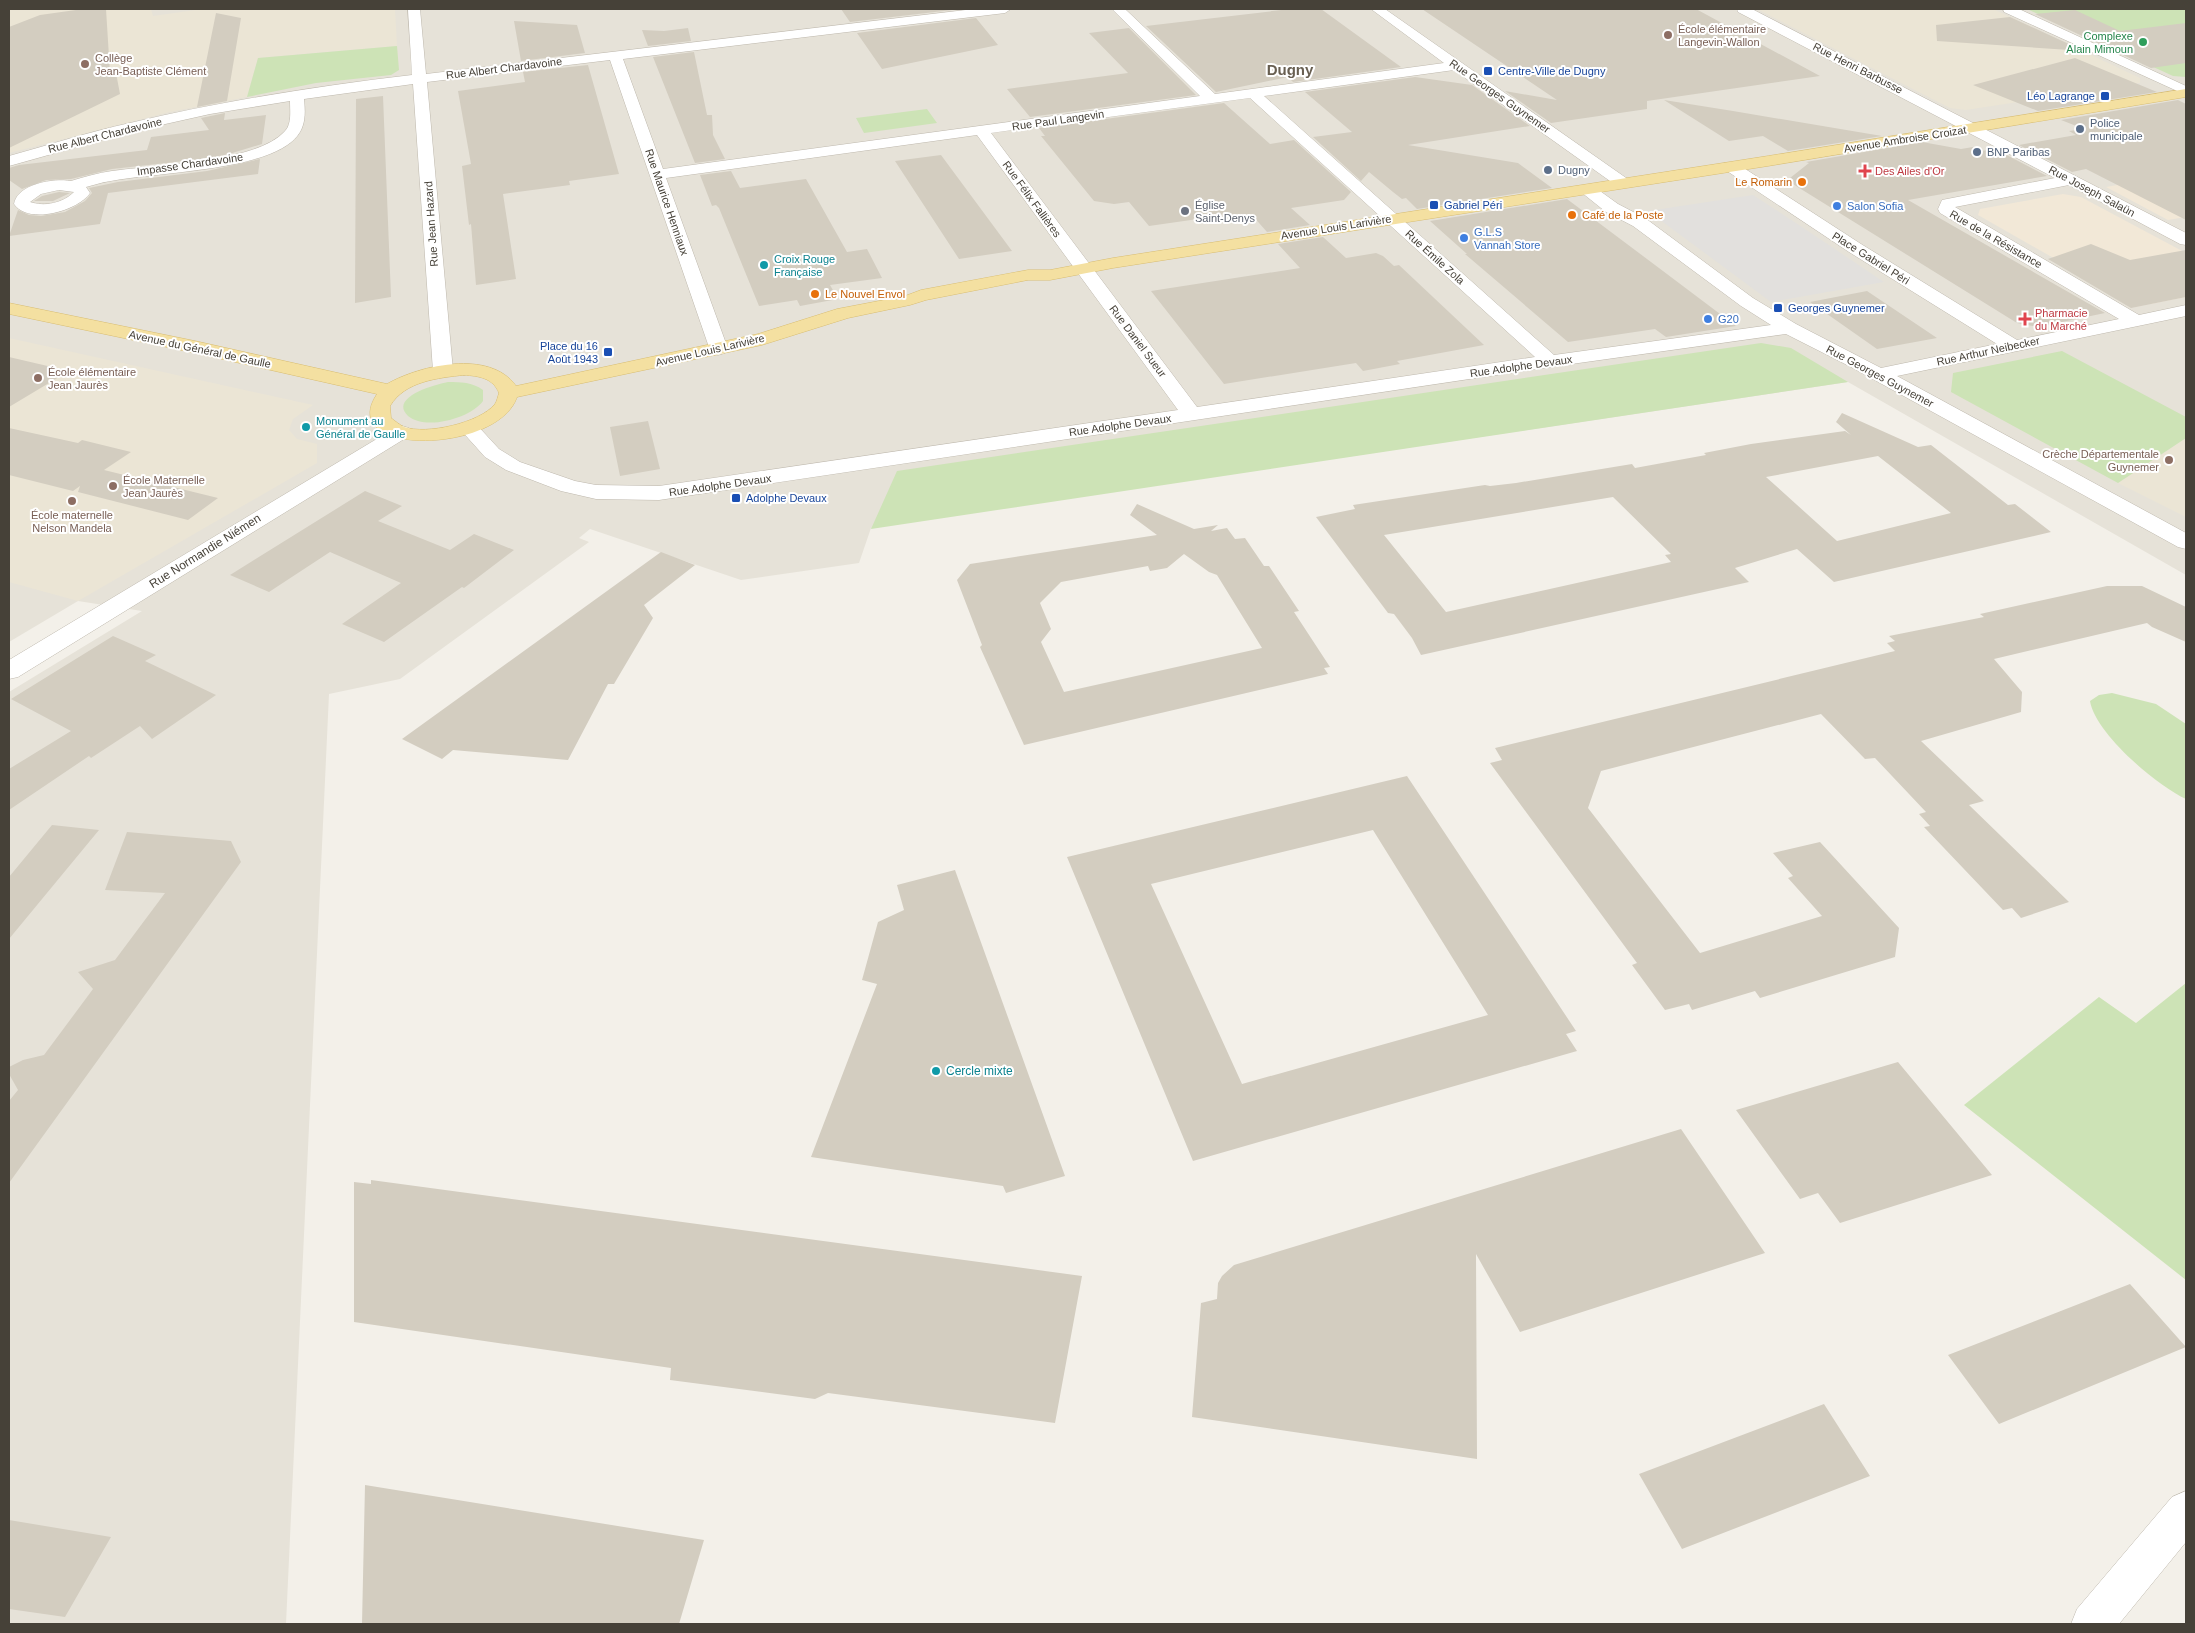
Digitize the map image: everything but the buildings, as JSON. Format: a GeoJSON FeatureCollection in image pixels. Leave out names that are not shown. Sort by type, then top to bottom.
{"type":"FeatureCollection","features":[{"type":"Feature","properties":{"kind":"main road","name":"Avenue Ambroise Croizat"},"geometry":{"type":"LineString","coordinates":[[1623,183],[2186,92]]}},
{"type":"Feature","properties":{"kind":"main road","name":"Avenue Louis Larivière"},"geometry":{"type":"LineString","coordinates":[[509,393],[762,339],[844,313],[910,300],[919,302],[950,300],[1034,284],[1050,275],[1083,268],[1391,218],[1623,183]]}},
{"type":"Feature","properties":{"kind":"main road","name":"Avenue du Général de Gaulle"},"geometry":{"type":"LineString","coordinates":[[9,309],[391,391]]}},
{"type":"Feature","properties":{"kind":"main road"},"geometry":{"type":"LineString","coordinates":[[464,369],[484,371],[498,377],[507,384],[509,393],[503,407],[485,421],[469,428],[431,435],[402,432],[385,424],[380,417],[379,410],[382,402],[391,391],[412,380],[442,371],[464,369]]}},
{"type":"Feature","properties":{"kind":"street","name":"Rue Jean Hazard"},"geometry":{"type":"LineString","coordinates":[[414,9],[442,371]]}},
{"type":"Feature","properties":{"kind":"street","name":"Rue Albert Chardavoine"},"geometry":{"type":"LineString","coordinates":[[9,161],[131,127],[210,110],[298,95],[420,78],[1005,9]]}},
{"type":"Feature","properties":{"kind":"street"},"geometry":{"type":"LineString","coordinates":[[1118,9],[1212,99]]}},
{"type":"Feature","properties":{"kind":"street","name":"Rue Georges Guynemer"},"geometry":{"type":"LineString","coordinates":[[1377,9],[1623,183]]}},
{"type":"Feature","properties":{"kind":"street","name":"Rue Henri Barbusse"},"geometry":{"type":"LineString","coordinates":[[1743,9],[1972,128]]}},
{"type":"Feature","properties":{"kind":"street"},"geometry":{"type":"LineString","coordinates":[[2009,9],[2186,92]]}},
{"type":"Feature","properties":{"kind":"street","name":"Rue Maurice Henniaux"},"geometry":{"type":"LineString","coordinates":[[615,55],[718,348]]}},
{"type":"Feature","properties":{"kind":"street","name":"Rue Paul Langevin"},"geometry":{"type":"LineString","coordinates":[[658,174],[1457,65]]}},
{"type":"Feature","properties":{"kind":"street","name":"Rue Émile Zola"},"geometry":{"type":"LineString","coordinates":[[1253,93],[1550,361]]}},
{"type":"Feature","properties":{"kind":"street","name":"Impasse Chardavoine"},"geometry":{"type":"LineString","coordinates":[[73,186],[108,176],[235,159],[266,150],[281,143],[292,133],[297,121],[298,95]]}},
{"type":"Feature","properties":{"kind":"street","name":"Rue Joseph Salaün"},"geometry":{"type":"LineString","coordinates":[[1972,128],[2186,240]]}},
{"type":"Feature","properties":{"kind":"street","name":"Rue Félix Fallières"},"geometry":{"type":"LineString","coordinates":[[981,130],[1083,268]]}},
{"type":"Feature","properties":{"kind":"street","name":"Place Gabriel Péri"},"geometry":{"type":"LineString","coordinates":[[1730,166],[1855,248],[2014,346]]}},
{"type":"Feature","properties":{"kind":"street","name":"Rue de la Résistance"},"geometry":{"type":"LineString","coordinates":[[2071,180],[1948,203],[1946,209],[2134,320]]}},
{"type":"Feature","properties":{"kind":"street","name":"Rue Georges Guynemer"},"geometry":{"type":"LineString","coordinates":[[1587,189],[1612,208],[1639,222],[1747,302],[1789,328],[1878,374],[2186,542]]}},
{"type":"Feature","properties":{"kind":"street","name":"Rue Daniel Sueur"},"geometry":{"type":"LineString","coordinates":[[1083,268],[1192,415]]}},
{"type":"Feature","properties":{"kind":"street","name":"Rue Arthur Neibecker"},"geometry":{"type":"LineString","coordinates":[[1878,374],[2134,320],[2186,311]]}},
{"type":"Feature","properties":{"kind":"street","name":"Rue Adolphe Devaux"},"geometry":{"type":"LineString","coordinates":[[469,428],[492,454],[513,466],[569,486],[596,492],[642,494],[678,492],[1550,361],[1789,328]]}},
{"type":"Feature","properties":{"kind":"street","name":"Rue Normandie Niémen"},"geometry":{"type":"LineString","coordinates":[[9,672],[402,432]]}},
{"type":"Feature","properties":{"kind":"street"},"geometry":{"type":"LineString","coordinates":[[2092,1624],[2186,1511]]}},
{"type":"Feature","properties":{"kind":"shaded area"},"geometry":{"type":"Polygon","coordinates":[[[9,9],[2186,9],[2186,575],[1848,382],[871,528],[859,563],[741,580],[590,529],[579,538],[589,542],[400,679],[329,694],[286,1624],[9,1624],[9,692],[142,611],[78,601],[9,642],[9,9]]]}},
{"type":"Feature","properties":{"kind":"shaded area"},"geometry":{"type":"Polygon","coordinates":[[[9,9],[151,9],[153,16],[202,9],[395,9],[397,46],[258,58],[247,97],[170,112],[9,153],[9,9]]]}},
{"type":"Feature","properties":{"kind":"shaded area"},"geometry":{"type":"Polygon","coordinates":[[[1757,9],[1993,9],[2140,78],[2140,83],[1966,110],[1950,108],[1757,9]]]}},
{"type":"Feature","properties":{"kind":"shaded area"},"geometry":{"type":"Polygon","coordinates":[[[2186,173],[2186,217],[2168,220],[2106,187],[2186,173]]]}},
{"type":"Feature","properties":{"kind":"shaded area"},"geometry":{"type":"Polygon","coordinates":[[[2063,194],[2081,197],[2186,253],[2186,297],[2151,304],[2129,301],[1978,215],[1980,209],[2063,194]]]}},
{"type":"Feature","properties":{"kind":"shaded area"},"geometry":{"type":"Polygon","coordinates":[[[1753,195],[1884,282],[1771,302],[1648,211],[1753,195]]]}},
{"type":"Feature","properties":{"kind":"shaded area"},"geometry":{"type":"Polygon","coordinates":[[[9,338],[313,405],[293,419],[289,430],[297,439],[317,444],[317,463],[78,601],[9,582],[9,338]]]}},
{"type":"Feature","properties":{"kind":"shaded area","name":"Crèche Départementale Guynemer"},"geometry":{"type":"Polygon","coordinates":[[[2186,438],[2186,517],[2118,483],[2186,438]]]}},
{"type":"Feature","properties":{"kind":"green space","name":"Complexe Alain Mimoun"},"geometry":{"type":"Polygon","coordinates":[[[2027,9],[2186,9],[2186,77],[2173,76],[2027,9]]]}},
{"type":"Feature","properties":{"kind":"green space"},"geometry":{"type":"Polygon","coordinates":[[[397,46],[399,70],[391,75],[316,83],[247,97],[258,58],[397,46]]]}},
{"type":"Feature","properties":{"kind":"green space"},"geometry":{"type":"Polygon","coordinates":[[[927,109],[937,123],[864,133],[856,118],[927,109]]]}},
{"type":"Feature","properties":{"kind":"green space"},"geometry":{"type":"Polygon","coordinates":[[[1761,343],[1791,348],[1848,382],[871,529],[897,471],[1761,343]]]}},
{"type":"Feature","properties":{"kind":"green space"},"geometry":{"type":"Polygon","coordinates":[[[2062,351],[2186,417],[2186,438],[2118,483],[1951,392],[1953,373],[2062,351]]]}},
{"type":"Feature","properties":{"kind":"green space"},"geometry":{"type":"Polygon","coordinates":[[[448,382],[466,383],[479,387],[483,390],[483,401],[469,413],[448,421],[426,422],[408,416],[404,409],[404,403],[409,397],[434,385],[448,382]]]}},
{"type":"Feature","properties":{"kind":"green space"},"geometry":{"type":"Polygon","coordinates":[[[2112,693],[2156,704],[2186,724],[2186,799],[2159,783],[2144,771],[2115,743],[2103,728],[2094,714],[2090,701],[2099,695],[2112,693]]]}},
{"type":"Feature","properties":{"kind":"green space"},"geometry":{"type":"Polygon","coordinates":[[[2186,983],[2186,1280],[1964,1105],[2099,997],[2136,1023],[2186,983]]]}},
{"type":"Feature","properties":{"kind":"place","name":"École élémentaire Langevin-Wallon"},"geometry":{"type":"Point","coordinates":[1668,35]}},
{"type":"Feature","properties":{"kind":"place","name":"Complexe Alain Mimoun"},"geometry":{"type":"Point","coordinates":[2143,42]}},
{"type":"Feature","properties":{"kind":"place","name":"Collège Jean-Baptiste Clément"},"geometry":{"type":"Point","coordinates":[85,64]}},
{"type":"Feature","properties":{"kind":"place","name":"Centre-Ville de Dugny"},"geometry":{"type":"Point","coordinates":[1488,71]}},
{"type":"Feature","properties":{"kind":"place","name":"Léo Lagrange"},"geometry":{"type":"Point","coordinates":[2105,96]}},
{"type":"Feature","properties":{"kind":"place","name":"Police municipale"},"geometry":{"type":"Point","coordinates":[2080,129]}},
{"type":"Feature","properties":{"kind":"place","name":"BNP Paribas"},"geometry":{"type":"Point","coordinates":[1977,152]}},
{"type":"Feature","properties":{"kind":"place","name":"Dugny"},"geometry":{"type":"Point","coordinates":[1548,170]}},
{"type":"Feature","properties":{"kind":"place","name":"Des Ailes d'Or"},"geometry":{"type":"Point","coordinates":[1865,171]}},
{"type":"Feature","properties":{"kind":"place","name":"Le Romarin"},"geometry":{"type":"Point","coordinates":[1802,182]}},
{"type":"Feature","properties":{"kind":"place","name":"Gabriel Péri"},"geometry":{"type":"Point","coordinates":[1434,205]}},
{"type":"Feature","properties":{"kind":"place","name":"Salon Sofia"},"geometry":{"type":"Point","coordinates":[1837,206]}},
{"type":"Feature","properties":{"kind":"place","name":"Église Saint-Denys"},"geometry":{"type":"Point","coordinates":[1185,211]}},
{"type":"Feature","properties":{"kind":"place","name":"Café de la Poste"},"geometry":{"type":"Point","coordinates":[1572,215]}},
{"type":"Feature","properties":{"kind":"place","name":"G.L.S Vannah Store"},"geometry":{"type":"Point","coordinates":[1464,238]}},
{"type":"Feature","properties":{"kind":"place","name":"Croix Rouge Française"},"geometry":{"type":"Point","coordinates":[764,265]}},
{"type":"Feature","properties":{"kind":"place","name":"Le Nouvel Envol"},"geometry":{"type":"Point","coordinates":[815,294]}},
{"type":"Feature","properties":{"kind":"place","name":"Georges Guynemer"},"geometry":{"type":"Point","coordinates":[1778,308]}},
{"type":"Feature","properties":{"kind":"place","name":"G20"},"geometry":{"type":"Point","coordinates":[1708,319]}},
{"type":"Feature","properties":{"kind":"place","name":"Pharmacie du Marché"},"geometry":{"type":"Point","coordinates":[2025,319]}},
{"type":"Feature","properties":{"kind":"place","name":"Place du 16 Août 1943"},"geometry":{"type":"Point","coordinates":[608,352]}},
{"type":"Feature","properties":{"kind":"place","name":"École élémentaire Jean Jaurès"},"geometry":{"type":"Point","coordinates":[38,378]}},
{"type":"Feature","properties":{"kind":"place","name":"Monument au Général de Gaulle"},"geometry":{"type":"Point","coordinates":[306,427]}},
{"type":"Feature","properties":{"kind":"place","name":"Crèche Départementale Guynemer"},"geometry":{"type":"Point","coordinates":[2169,460]}},
{"type":"Feature","properties":{"kind":"place","name":"École Maternelle Jean Jaurès"},"geometry":{"type":"Point","coordinates":[113,486]}},
{"type":"Feature","properties":{"kind":"place","name":"Adolphe Devaux"},"geometry":{"type":"Point","coordinates":[736,498]}},
{"type":"Feature","properties":{"kind":"place","name":"École maternelle Nelson Mandela"},"geometry":{"type":"Point","coordinates":[72,501]}},
{"type":"Feature","properties":{"kind":"place","name":"Cercle mixte"},"geometry":{"type":"Point","coordinates":[936,1071]}},
{"type":"Feature","properties":{"kind":"district","name":"Dugny"},"geometry":{"type":"Point","coordinates":[1290,69]}}]}
